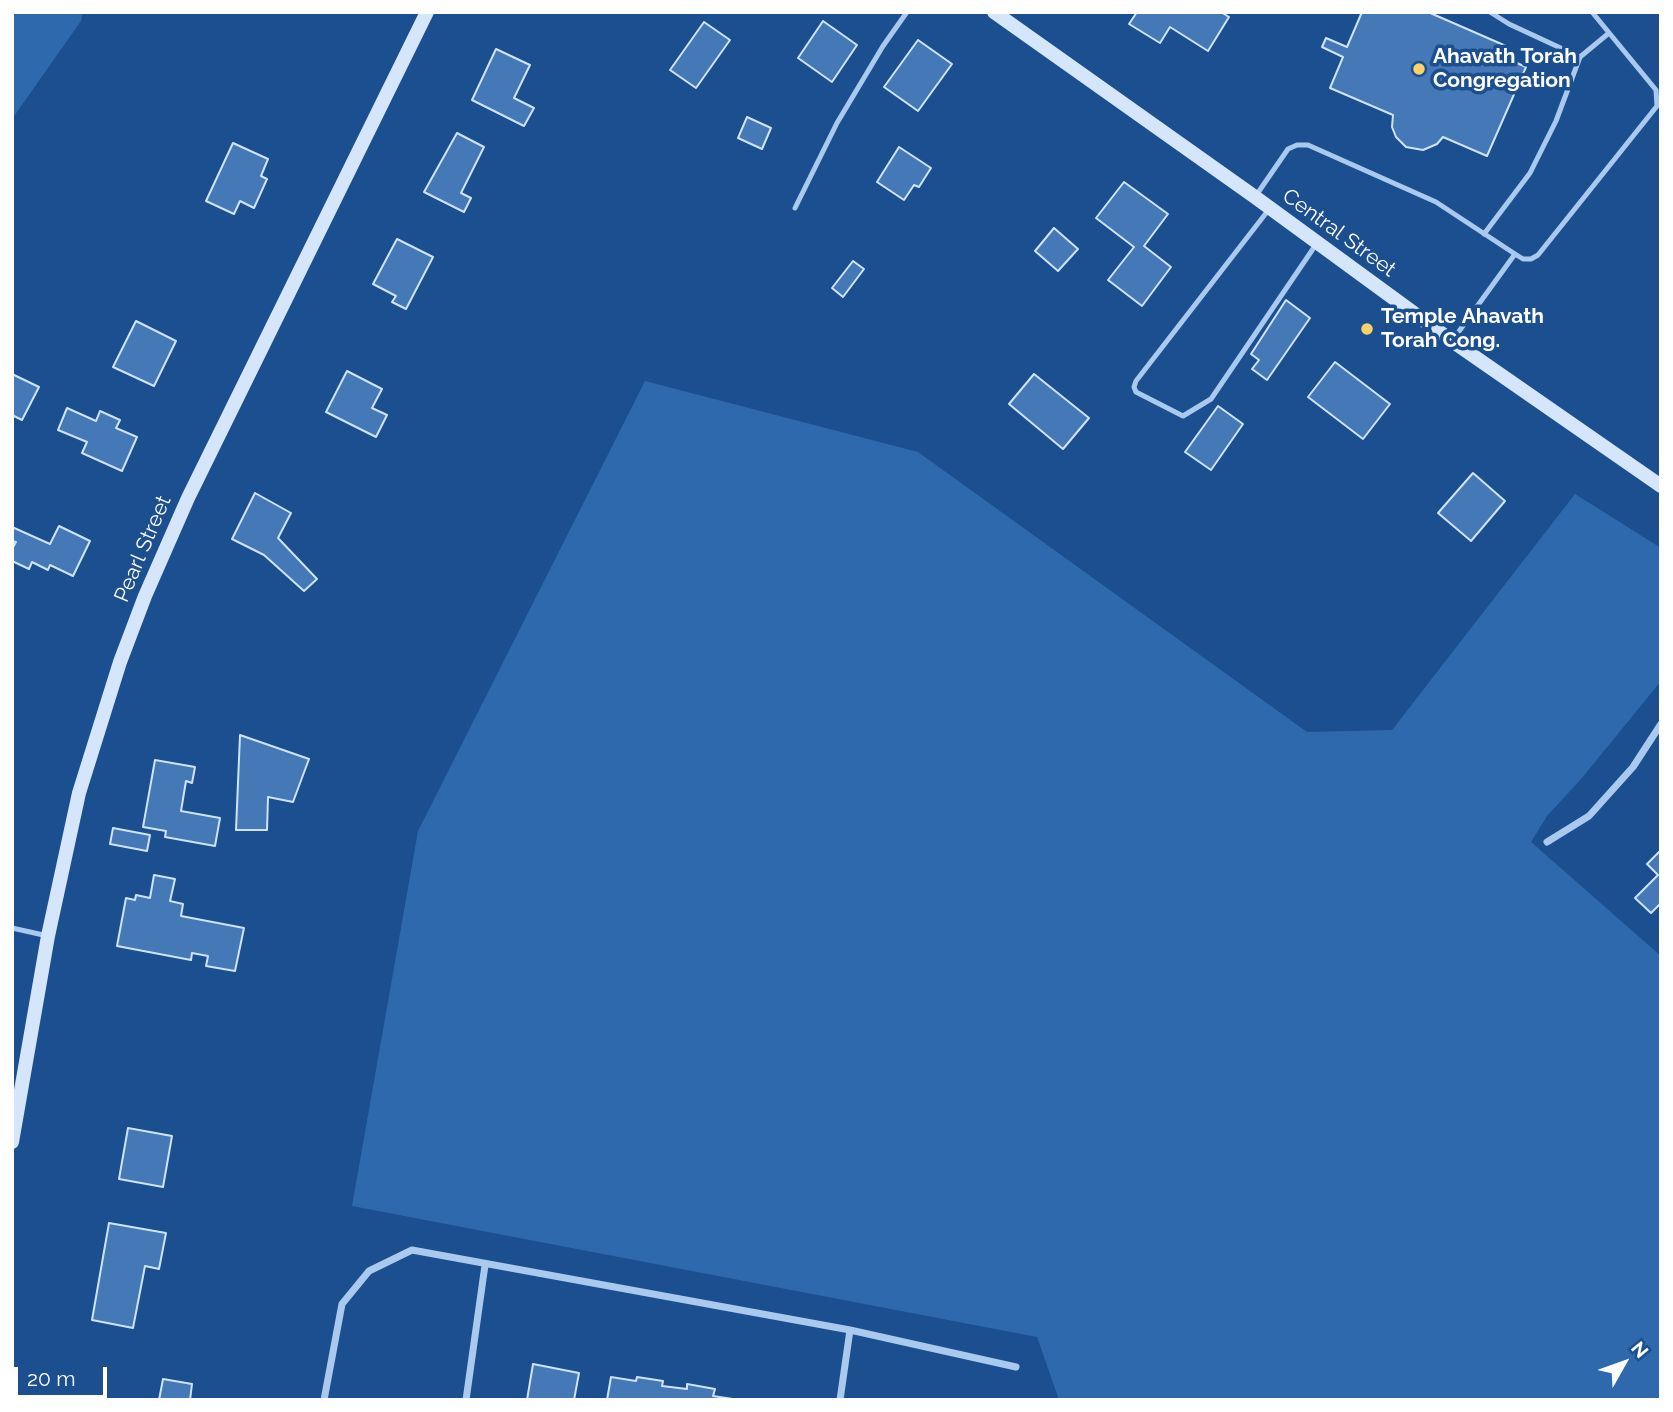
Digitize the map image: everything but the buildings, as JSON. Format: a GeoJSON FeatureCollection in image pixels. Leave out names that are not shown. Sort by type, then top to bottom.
{"type":"FeatureCollection","features":[{"type":"Feature","properties":{"kind":"main road","name":"Pearl Street"},"geometry":{"type":"LineString","coordinates":[[12,1142],[17,1089],[79,793],[117,671],[145,596],[236,399],[427,12]]}},
{"type":"Feature","properties":{"kind":"main road","name":"Central Street"},"geometry":{"type":"LineString","coordinates":[[994,12],[1452,341],[1661,486]]}},
{"type":"Feature","properties":{"kind":"street"},"geometry":{"type":"LineString","coordinates":[[1547,842],[1589,816],[1633,767],[1661,724]]}},
{"type":"Feature","properties":{"kind":"street"},"geometry":{"type":"LineString","coordinates":[[324,1400],[342,1304],[369,1271],[412,1250],[850,1330],[1016,1367]]}},
{"type":"Feature","properties":{"kind":"street"},"geometry":{"type":"LineString","coordinates":[[466,1400],[485,1265]]}},
{"type":"Feature","properties":{"kind":"street"},"geometry":{"type":"LineString","coordinates":[[840,1400],[850,1330]]}},
{"type":"Feature","properties":{"kind":"lane"},"geometry":{"type":"LineString","coordinates":[[795,208],[837,123],[883,46],[907,12]]}},
{"type":"Feature","properties":{"kind":"lane"},"geometry":{"type":"LineString","coordinates":[[1490,12],[1509,24],[1580,57]]}},
{"type":"Feature","properties":{"kind":"lane"},"geometry":{"type":"LineString","coordinates":[[1255,197],[1288,149],[1297,145],[1308,145],[1436,202],[1523,259],[1531,259],[1538,255],[1657,106],[1656,90],[1592,12]]}},
{"type":"Feature","properties":{"kind":"lane"},"geometry":{"type":"LineString","coordinates":[[1484,234],[1530,173],[1556,121],[1580,57],[1609,33]]}},
{"type":"Feature","properties":{"kind":"lane"},"geometry":{"type":"LineString","coordinates":[[1270,208],[1136,381],[1136,392],[1183,416],[1211,399],[1317,243]]}},
{"type":"Feature","properties":{"kind":"lane"},"geometry":{"type":"LineString","coordinates":[[1452,341],[1515,254]]}},
{"type":"Feature","properties":{"kind":"lane"},"geometry":{"type":"LineString","coordinates":[[12,928],[48,936]]}},
{"type":"Feature","properties":{"kind":"shaded area"},"geometry":{"type":"Polygon","coordinates":[[[12,12],[83,12],[81,21],[12,119],[12,12]]]}},
{"type":"Feature","properties":{"kind":"shaded area"},"geometry":{"type":"Polygon","coordinates":[[[645,381],[918,452],[1307,732],[1392,730],[1575,494],[1661,548],[1661,681],[1582,778],[1547,816],[1531,842],[1661,956],[1661,1400],[1059,1400],[1037,1337],[352,1206],[418,831],[645,381]]]}},
{"type":"Feature","properties":{"kind":"place","name":"Ahavath Torah Congregation"},"geometry":{"type":"Point","coordinates":[1419,69]}},
{"type":"Feature","properties":{"kind":"place","name":"Temple Ahavath Torah Cong."},"geometry":{"type":"Point","coordinates":[1367,329]}}]}
